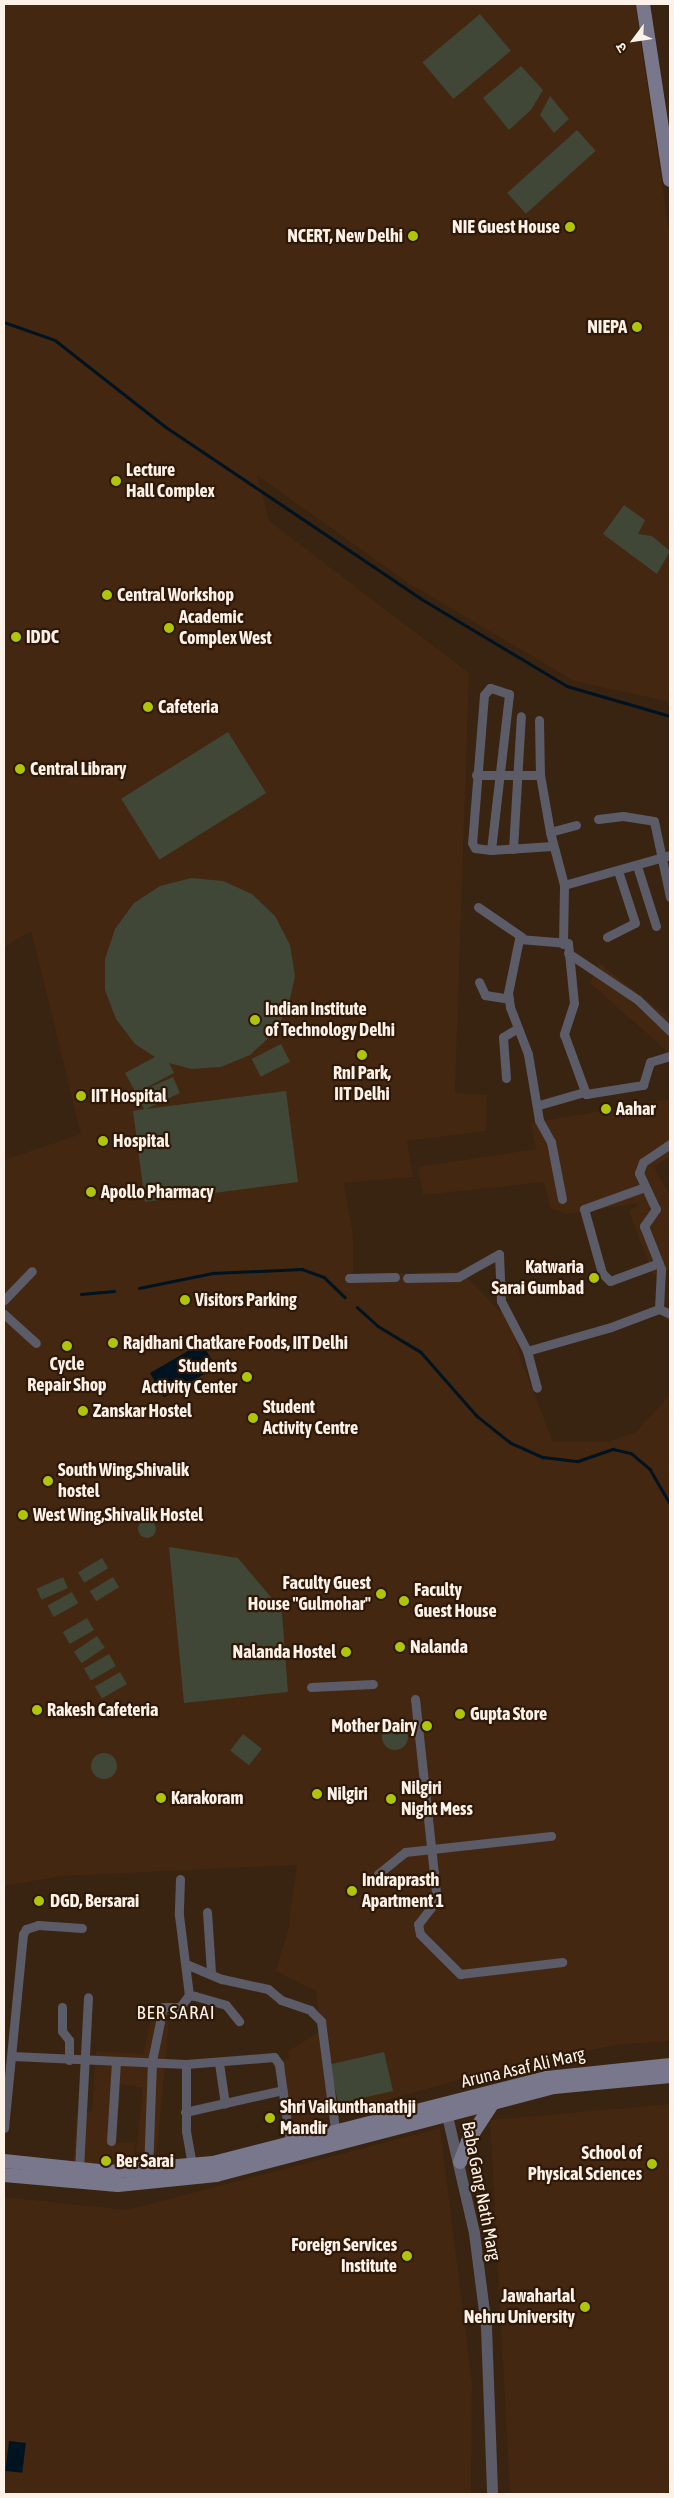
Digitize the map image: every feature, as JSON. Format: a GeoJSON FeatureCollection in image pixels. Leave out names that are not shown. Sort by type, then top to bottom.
{"type":"FeatureCollection","features":[{"type":"Feature","properties":{"kind":"main road"},"geometry":{"type":"LineString","coordinates":[[643,4],[670,180]]}},
{"type":"Feature","properties":{"kind":"main road"},"geometry":{"type":"LineString","coordinates":[[652,4],[670,120]]}},
{"type":"Feature","properties":{"kind":"main road","name":"Aruna Asaf Ali Marg"},"geometry":{"type":"LineString","coordinates":[[446,2112],[581,2072],[670,2065]]}},
{"type":"Feature","properties":{"kind":"main road","name":"Aruna Asaf Ali Marg"},"geometry":{"type":"LineString","coordinates":[[446,2112],[492,2104],[589,2081],[670,2076]]}},
{"type":"Feature","properties":{"kind":"main road"},"geometry":{"type":"LineString","coordinates":[[460,2162],[468,2141],[492,2104]]}},
{"type":"Feature","properties":{"kind":"main road"},"geometry":{"type":"LineString","coordinates":[[4,2175],[118,2185],[163,2182],[216,2175],[337,2139],[446,2112]]}},
{"type":"Feature","properties":{"kind":"main road"},"geometry":{"type":"LineString","coordinates":[[4,2161],[79,2169],[148,2171],[192,2166],[290,2144],[337,2139]]}},
{"type":"Feature","properties":{"kind":"street"},"geometry":{"type":"LineString","coordinates":[[492,850],[509,694],[490,688],[484,695],[476,774],[472,842],[475,848],[492,850],[552,846]]}},
{"type":"Feature","properties":{"kind":"street"},"geometry":{"type":"LineString","coordinates":[[513,849],[521,716]]}},
{"type":"Feature","properties":{"kind":"street"},"geometry":{"type":"LineString","coordinates":[[539,720],[540,776],[552,846],[564,885],[564,944]]}},
{"type":"Feature","properties":{"kind":"street"},"geometry":{"type":"LineString","coordinates":[[476,774],[540,776]]}},
{"type":"Feature","properties":{"kind":"street"},"geometry":{"type":"LineString","coordinates":[[598,818],[651,819],[670,897]]}},
{"type":"Feature","properties":{"kind":"street"},"geometry":{"type":"LineString","coordinates":[[550,832],[576,824]]}},
{"type":"Feature","properties":{"kind":"street"},"geometry":{"type":"LineString","coordinates":[[564,885],[637,866],[670,855]]}},
{"type":"Feature","properties":{"kind":"street"},"geometry":{"type":"LineString","coordinates":[[637,866],[656,926]]}},
{"type":"Feature","properties":{"kind":"street"},"geometry":{"type":"LineString","coordinates":[[607,937],[636,923],[618,871]]}},
{"type":"Feature","properties":{"kind":"street"},"geometry":{"type":"LineString","coordinates":[[478,907],[522,938],[568,943],[574,1003],[564,1034],[584,1092]]}},
{"type":"Feature","properties":{"kind":"street"},"geometry":{"type":"LineString","coordinates":[[522,938],[509,999],[528,1054],[539,1105],[539,1120],[551,1142],[562,1198]]}},
{"type":"Feature","properties":{"kind":"street"},"geometry":{"type":"LineString","coordinates":[[568,953],[638,1000],[670,1031]]}},
{"type":"Feature","properties":{"kind":"street"},"geometry":{"type":"LineString","coordinates":[[479,982],[485,995],[509,999]]}},
{"type":"Feature","properties":{"kind":"street"},"geometry":{"type":"LineString","coordinates":[[506,1078],[503,1037],[518,1028]]}},
{"type":"Feature","properties":{"kind":"street"},"geometry":{"type":"LineString","coordinates":[[539,1105],[584,1092],[591,1095],[643,1085],[650,1062],[670,1056]]}},
{"type":"Feature","properties":{"kind":"street"},"geometry":{"type":"LineString","coordinates":[[659,1309],[659,1263],[644,1226],[656,1209],[645,1187],[640,1166],[670,1144]]}},
{"type":"Feature","properties":{"kind":"street"},"geometry":{"type":"LineString","coordinates":[[645,1187],[584,1209],[602,1273],[610,1281],[659,1263]]}},
{"type":"Feature","properties":{"kind":"street"},"geometry":{"type":"LineString","coordinates":[[407,1278],[458,1278],[499,1254],[501,1301],[527,1351],[537,1388]]}},
{"type":"Feature","properties":{"kind":"street"},"geometry":{"type":"LineString","coordinates":[[4,1300],[32,1272]]}},
{"type":"Feature","properties":{"kind":"street"},"geometry":{"type":"LineString","coordinates":[[349,1278],[395,1277]]}},
{"type":"Feature","properties":{"kind":"street"},"geometry":{"type":"LineString","coordinates":[[527,1351],[611,1327],[659,1309],[670,1314]]}},
{"type":"Feature","properties":{"kind":"street"},"geometry":{"type":"LineString","coordinates":[[4,1314],[36,1343]]}},
{"type":"Feature","properties":{"kind":"street"},"geometry":{"type":"LineString","coordinates":[[311,1688],[373,1684]]}},
{"type":"Feature","properties":{"kind":"street"},"geometry":{"type":"LineString","coordinates":[[415,1699],[428,1847],[435,1899],[418,1929],[450,1968],[466,1975],[562,1962]]}},
{"type":"Feature","properties":{"kind":"street"},"geometry":{"type":"LineString","coordinates":[[378,1874],[397,1855],[428,1847],[551,1836]]}},
{"type":"Feature","properties":{"kind":"street"},"geometry":{"type":"LineString","coordinates":[[148,2171],[152,2061],[163,2006],[180,2007],[189,1995],[179,1915],[180,1879]]}},
{"type":"Feature","properties":{"kind":"street"},"geometry":{"type":"LineString","coordinates":[[207,1912],[211,1973]]}},
{"type":"Feature","properties":{"kind":"street"},"geometry":{"type":"LineString","coordinates":[[4,2128],[23,1934],[26,1929],[38,1926],[82,1928]]}},
{"type":"Feature","properties":{"kind":"street"},"geometry":{"type":"LineString","coordinates":[[186,1964],[226,1981],[268,1989],[281,2000],[310,2010],[321,2021],[337,2139]]}},
{"type":"Feature","properties":{"kind":"street"},"geometry":{"type":"LineString","coordinates":[[189,1995],[226,2005],[239,2020]]}},
{"type":"Feature","properties":{"kind":"street"},"geometry":{"type":"LineString","coordinates":[[79,2169],[87,2061],[88,1997]]}},
{"type":"Feature","properties":{"kind":"street"},"geometry":{"type":"LineString","coordinates":[[62,2007],[62,2031],[69,2040],[69,2060]]}},
{"type":"Feature","properties":{"kind":"street"},"geometry":{"type":"LineString","coordinates":[[12,2056],[87,2061],[152,2061],[186,2064],[219,2063],[274,2057],[283,2090],[290,2144]]}},
{"type":"Feature","properties":{"kind":"street"},"geometry":{"type":"LineString","coordinates":[[110,2141],[116,2062]]}},
{"type":"Feature","properties":{"kind":"street"},"geometry":{"type":"LineString","coordinates":[[219,2063],[225,2104]]}},
{"type":"Feature","properties":{"kind":"street"},"geometry":{"type":"LineString","coordinates":[[186,2064],[185,2112],[192,2166]]}},
{"type":"Feature","properties":{"kind":"street"},"geometry":{"type":"LineString","coordinates":[[185,2112],[283,2090]]}},
{"type":"Feature","properties":{"kind":"street","name":"Baba Gang Nath Marg"},"geometry":{"type":"LineString","coordinates":[[446,2112],[460,2162],[479,2296],[489,2424],[492,2494]]}},
{"type":"Feature","properties":{"kind":"street","name":"Baba Gang Nath Marg"},"geometry":{"type":"LineString","coordinates":[[446,2112],[479,2296]]}},
{"type":"Feature","properties":{"kind":"street"},"geometry":{"type":"LineString","coordinates":[[54,2180],[55,2165]]}},
{"type":"Feature","properties":{"kind":"street","name":"Baba Gang Nath Marg"},"geometry":{"type":"LineString","coordinates":[[486,2494],[489,2424]]}},
{"type":"Feature","properties":{"kind":"shaded area","name":"Indian Institute of Technology Delhi"},"geometry":{"type":"Polygon","coordinates":[[[4,4],[635,4],[670,237],[670,702],[574,681],[408,583],[257,475],[269,521],[469,673],[455,1093],[487,1095],[486,1131],[407,1141],[413,1177],[344,1183],[353,1235],[353,1275],[461,1271],[513,1325],[521,1360],[553,1442],[608,1442],[636,1432],[670,1395],[670,2041],[617,2045],[512,2065],[290,2127],[273,2063],[289,2058],[288,2051],[321,2031],[316,1991],[276,1971],[288,1930],[297,1865],[62,1876],[4,1886],[4,1160],[81,1134],[31,931],[4,947],[4,4]]]}},
{"type":"Feature","properties":{"kind":"shaded area"},"geometry":{"type":"Polygon","coordinates":[[[599,963],[670,1018],[670,1054],[590,983],[599,963]]]}},
{"type":"Feature","properties":{"kind":"shaded area"},"geometry":{"type":"Polygon","coordinates":[[[670,1099],[670,1156],[654,1167],[670,1195],[670,1270],[653,1275],[629,1211],[640,1203],[567,1214],[550,1208],[544,1182],[423,1195],[418,1167],[536,1149],[531,1123],[670,1099]]]}},
{"type":"Feature","properties":{"kind":"shaded area"},"geometry":{"type":"Polygon","coordinates":[[[151,2018],[169,2022],[157,2152],[136,2152],[143,2088],[121,2084],[116,2143],[135,2142],[134,2154],[143,2155],[142,2166],[73,2164],[77,2112],[92,2111],[96,2051],[143,2054],[151,2018]]]}},
{"type":"Feature","properties":{"kind":"shaded area","name":"Jawaharlal Nehru University"},"geometry":{"type":"Polygon","coordinates":[[[670,2104],[670,2494],[510,2494],[490,2120],[670,2104]]]}},
{"type":"Feature","properties":{"kind":"shaded area"},"geometry":{"type":"Polygon","coordinates":[[[440,2128],[472,2384],[471,2494],[4,2494],[4,2197],[127,2210],[440,2128]]]}},
{"type":"Feature","properties":{"kind":"green space"},"geometry":{"type":"Polygon","coordinates":[[[480,14],[511,51],[453,99],[423,62],[480,14]]]}},
{"type":"Feature","properties":{"kind":"green space"},"geometry":{"type":"Polygon","coordinates":[[[521,66],[543,90],[531,110],[509,130],[483,98],[521,66]]]}},
{"type":"Feature","properties":{"kind":"green space"},"geometry":{"type":"Polygon","coordinates":[[[550,96],[569,119],[554,133],[540,115],[550,96]]]}},
{"type":"Feature","properties":{"kind":"green space"},"geometry":{"type":"Polygon","coordinates":[[[577,130],[596,151],[526,214],[507,193],[577,130]]]}},
{"type":"Feature","properties":{"kind":"green space"},"geometry":{"type":"Polygon","coordinates":[[[624,505],[645,520],[638,534],[652,536],[670,551],[657,574],[603,534],[624,505]]]}},
{"type":"Feature","properties":{"kind":"green space"},"geometry":{"type":"Polygon","coordinates":[[[228,732],[266,793],[159,860],[121,799],[228,732]]]}},
{"type":"Feature","properties":{"kind":"green space"},"geometry":{"type":"Polygon","coordinates":[[[191,878],[223,881],[252,894],[275,916],[290,945],[295,976],[288,1008],[273,1034],[250,1055],[221,1067],[191,1069],[169,1063],[174,1073],[136,1093],[125,1073],[155,1057],[135,1044],[116,1019],[105,990],[105,959],[115,929],[134,903],[160,886],[191,878]]]}},
{"type":"Feature","properties":{"kind":"green space"},"geometry":{"type":"Polygon","coordinates":[[[281,1044],[290,1062],[261,1077],[252,1059],[281,1044]]]}},
{"type":"Feature","properties":{"kind":"green space"},"geometry":{"type":"Polygon","coordinates":[[[173,1077],[180,1093],[146,1109],[286,1091],[298,1182],[145,1202],[133,1111],[144,1109],[137,1093],[173,1077]]]}},
{"type":"Feature","properties":{"kind":"green space"},"geometry":{"type":"Polygon","coordinates":[[[143,1520],[151,1520],[156,1525],[154,1536],[143,1538],[138,1533],[138,1525],[143,1520]]]}},
{"type":"Feature","properties":{"kind":"green space"},"geometry":{"type":"Polygon","coordinates":[[[169,1547],[238,1558],[275,1602],[282,1613],[288,1692],[184,1703],[169,1547]]]}},
{"type":"Feature","properties":{"kind":"green space"},"geometry":{"type":"Polygon","coordinates":[[[102,1558],[108,1568],[84,1583],[78,1572],[102,1558]]]}},
{"type":"Feature","properties":{"kind":"green space"},"geometry":{"type":"Polygon","coordinates":[[[63,1577],[68,1588],[41,1600],[37,1589],[63,1577]]]}},
{"type":"Feature","properties":{"kind":"green space"},"geometry":{"type":"Polygon","coordinates":[[[113,1577],[119,1587],[96,1601],[90,1591],[113,1577]]]}},
{"type":"Feature","properties":{"kind":"green space"},"geometry":{"type":"Polygon","coordinates":[[[72,1592],[78,1603],[54,1617],[48,1606],[72,1592]]]}},
{"type":"Feature","properties":{"kind":"green space"},"geometry":{"type":"Polygon","coordinates":[[[87,1618],[94,1630],[70,1644],[63,1632],[87,1618]]]}},
{"type":"Feature","properties":{"kind":"green space"},"geometry":{"type":"Polygon","coordinates":[[[97,1636],[105,1648],[82,1663],[74,1652],[97,1636]]]}},
{"type":"Feature","properties":{"kind":"green space"},"geometry":{"type":"Polygon","coordinates":[[[109,1654],[116,1666],[91,1681],[84,1668],[109,1654]]]}},
{"type":"Feature","properties":{"kind":"green space"},"geometry":{"type":"Polygon","coordinates":[[[120,1672],[127,1684],[102,1699],[95,1686],[120,1672]]]}},
{"type":"Feature","properties":{"kind":"green space"},"geometry":{"type":"Polygon","coordinates":[[[395,1724],[404,1728],[408,1737],[404,1746],[395,1750],[386,1746],[382,1737],[386,1728],[395,1724]]]}},
{"type":"Feature","properties":{"kind":"green space"},"geometry":{"type":"Polygon","coordinates":[[[243,1734],[262,1749],[249,1765],[230,1751],[243,1734]]]}},
{"type":"Feature","properties":{"kind":"green space"},"geometry":{"type":"Polygon","coordinates":[[[104,1753],[113,1757],[117,1766],[113,1775],[104,1779],[95,1775],[91,1766],[95,1757],[104,1753]]]}},
{"type":"Feature","properties":{"kind":"green space"},"geometry":{"type":"Polygon","coordinates":[[[384,2052],[393,2091],[338,2104],[329,2065],[384,2052]]]}},
{"type":"Feature","properties":{"kind":"water"},"geometry":{"type":"Polygon","coordinates":[[[202,1343],[216,1367],[164,1397],[150,1373],[202,1343]]]}},
{"type":"Feature","properties":{"kind":"water"},"geometry":{"type":"Polygon","coordinates":[[[9,2441],[26,2443],[22,2473],[5,2471],[9,2441]]]}},
{"type":"Feature","properties":{"kind":"waterway"},"geometry":{"type":"LineString","coordinates":[[4,322],[55,340],[166,427],[420,598],[567,686],[670,716]]}},
{"type":"Feature","properties":{"kind":"waterway"},"geometry":{"type":"LineString","coordinates":[[139,1288],[213,1273],[302,1269],[324,1277],[345,1297]]}},
{"type":"Feature","properties":{"kind":"waterway"},"geometry":{"type":"LineString","coordinates":[[81,1294],[114,1291]]}},
{"type":"Feature","properties":{"kind":"waterway"},"geometry":{"type":"LineString","coordinates":[[357,1307],[378,1326],[421,1352],[477,1416],[511,1443],[543,1457],[578,1461],[613,1449],[631,1453],[650,1469],[670,1503]]}},
{"type":"Feature","properties":{"kind":"place","name":"NIE Guest House"},"geometry":{"type":"Point","coordinates":[570,227]}},
{"type":"Feature","properties":{"kind":"place","name":"NCERT, New Delhi"},"geometry":{"type":"Point","coordinates":[413,236]}},
{"type":"Feature","properties":{"kind":"place","name":"NIEPA"},"geometry":{"type":"Point","coordinates":[637,327]}},
{"type":"Feature","properties":{"kind":"place","name":"Lecture Hall Complex"},"geometry":{"type":"Point","coordinates":[116,481]}},
{"type":"Feature","properties":{"kind":"place","name":"Central Workshop"},"geometry":{"type":"Point","coordinates":[107,595]}},
{"type":"Feature","properties":{"kind":"place","name":"Academic Complex West"},"geometry":{"type":"Point","coordinates":[169,628]}},
{"type":"Feature","properties":{"kind":"place","name":"IDDC"},"geometry":{"type":"Point","coordinates":[16,637]}},
{"type":"Feature","properties":{"kind":"place","name":"Cafeteria"},"geometry":{"type":"Point","coordinates":[148,707]}},
{"type":"Feature","properties":{"kind":"place","name":"Central Library"},"geometry":{"type":"Point","coordinates":[20,769]}},
{"type":"Feature","properties":{"kind":"place","name":"Indian Institute of Technology Delhi"},"geometry":{"type":"Point","coordinates":[255,1020]}},
{"type":"Feature","properties":{"kind":"place","name":"RnI Park, IIT Delhi"},"geometry":{"type":"Point","coordinates":[362,1055]}},
{"type":"Feature","properties":{"kind":"place","name":"IIT Hospital"},"geometry":{"type":"Point","coordinates":[81,1096]}},
{"type":"Feature","properties":{"kind":"place","name":"Aahar"},"geometry":{"type":"Point","coordinates":[606,1109]}},
{"type":"Feature","properties":{"kind":"place","name":"Hospital"},"geometry":{"type":"Point","coordinates":[103,1141]}},
{"type":"Feature","properties":{"kind":"place","name":"Apollo Pharmacy"},"geometry":{"type":"Point","coordinates":[91,1192]}},
{"type":"Feature","properties":{"kind":"place","name":"Katwaria Sarai Gumbad"},"geometry":{"type":"Point","coordinates":[594,1278]}},
{"type":"Feature","properties":{"kind":"place","name":"Visitors Parking"},"geometry":{"type":"Point","coordinates":[185,1300]}},
{"type":"Feature","properties":{"kind":"place","name":"Rajdhani Chatkare Foods, IIT Delhi"},"geometry":{"type":"Point","coordinates":[113,1343]}},
{"type":"Feature","properties":{"kind":"place","name":"Cycle Repair Shop"},"geometry":{"type":"Point","coordinates":[67,1346]}},
{"type":"Feature","properties":{"kind":"place","name":"Students Activity Center"},"geometry":{"type":"Point","coordinates":[247,1377]}},
{"type":"Feature","properties":{"kind":"place","name":"Zanskar Hostel"},"geometry":{"type":"Point","coordinates":[83,1411]}},
{"type":"Feature","properties":{"kind":"place","name":"Student Activity Centre"},"geometry":{"type":"Point","coordinates":[253,1418]}},
{"type":"Feature","properties":{"kind":"place","name":"South Wing,Shivalik hostel"},"geometry":{"type":"Point","coordinates":[48,1481]}},
{"type":"Feature","properties":{"kind":"place","name":"West Wing,Shivalik Hostel"},"geometry":{"type":"Point","coordinates":[23,1515]}},
{"type":"Feature","properties":{"kind":"place","name":"Faculty Guest House \"Gulmohar\""},"geometry":{"type":"Point","coordinates":[381,1594]}},
{"type":"Feature","properties":{"kind":"place","name":"Faculty Guest House"},"geometry":{"type":"Point","coordinates":[404,1601]}},
{"type":"Feature","properties":{"kind":"place","name":"Nalanda"},"geometry":{"type":"Point","coordinates":[400,1647]}},
{"type":"Feature","properties":{"kind":"place","name":"Nalanda Hostel"},"geometry":{"type":"Point","coordinates":[346,1652]}},
{"type":"Feature","properties":{"kind":"place","name":"Rakesh Cafeteria"},"geometry":{"type":"Point","coordinates":[37,1710]}},
{"type":"Feature","properties":{"kind":"place","name":"Gupta Store"},"geometry":{"type":"Point","coordinates":[460,1714]}},
{"type":"Feature","properties":{"kind":"place","name":"Mother Dairy"},"geometry":{"type":"Point","coordinates":[427,1726]}},
{"type":"Feature","properties":{"kind":"place","name":"Nilgiri"},"geometry":{"type":"Point","coordinates":[317,1794]}},
{"type":"Feature","properties":{"kind":"place","name":"Karakoram"},"geometry":{"type":"Point","coordinates":[161,1798]}},
{"type":"Feature","properties":{"kind":"place","name":"Nilgiri Night Mess"},"geometry":{"type":"Point","coordinates":[391,1799]}},
{"type":"Feature","properties":{"kind":"place","name":"Indraprasth Apartment 1"},"geometry":{"type":"Point","coordinates":[352,1891]}},
{"type":"Feature","properties":{"kind":"place","name":"DGD, Bersarai"},"geometry":{"type":"Point","coordinates":[39,1901]}},
{"type":"Feature","properties":{"kind":"place","name":"Shri Vaikunthanathji Mandir"},"geometry":{"type":"Point","coordinates":[270,2118]}},
{"type":"Feature","properties":{"kind":"place","name":"Ber Sarai"},"geometry":{"type":"Point","coordinates":[106,2161]}},
{"type":"Feature","properties":{"kind":"place","name":"School of Physical Sciences"},"geometry":{"type":"Point","coordinates":[652,2164]}},
{"type":"Feature","properties":{"kind":"place","name":"Foreign Services Institute"},"geometry":{"type":"Point","coordinates":[407,2256]}},
{"type":"Feature","properties":{"kind":"place","name":"Jawaharlal Nehru University"},"geometry":{"type":"Point","coordinates":[585,2307]}},
{"type":"Feature","properties":{"kind":"district","name":"BER SARAI"},"geometry":{"type":"Point","coordinates":[176,2013]}}]}
